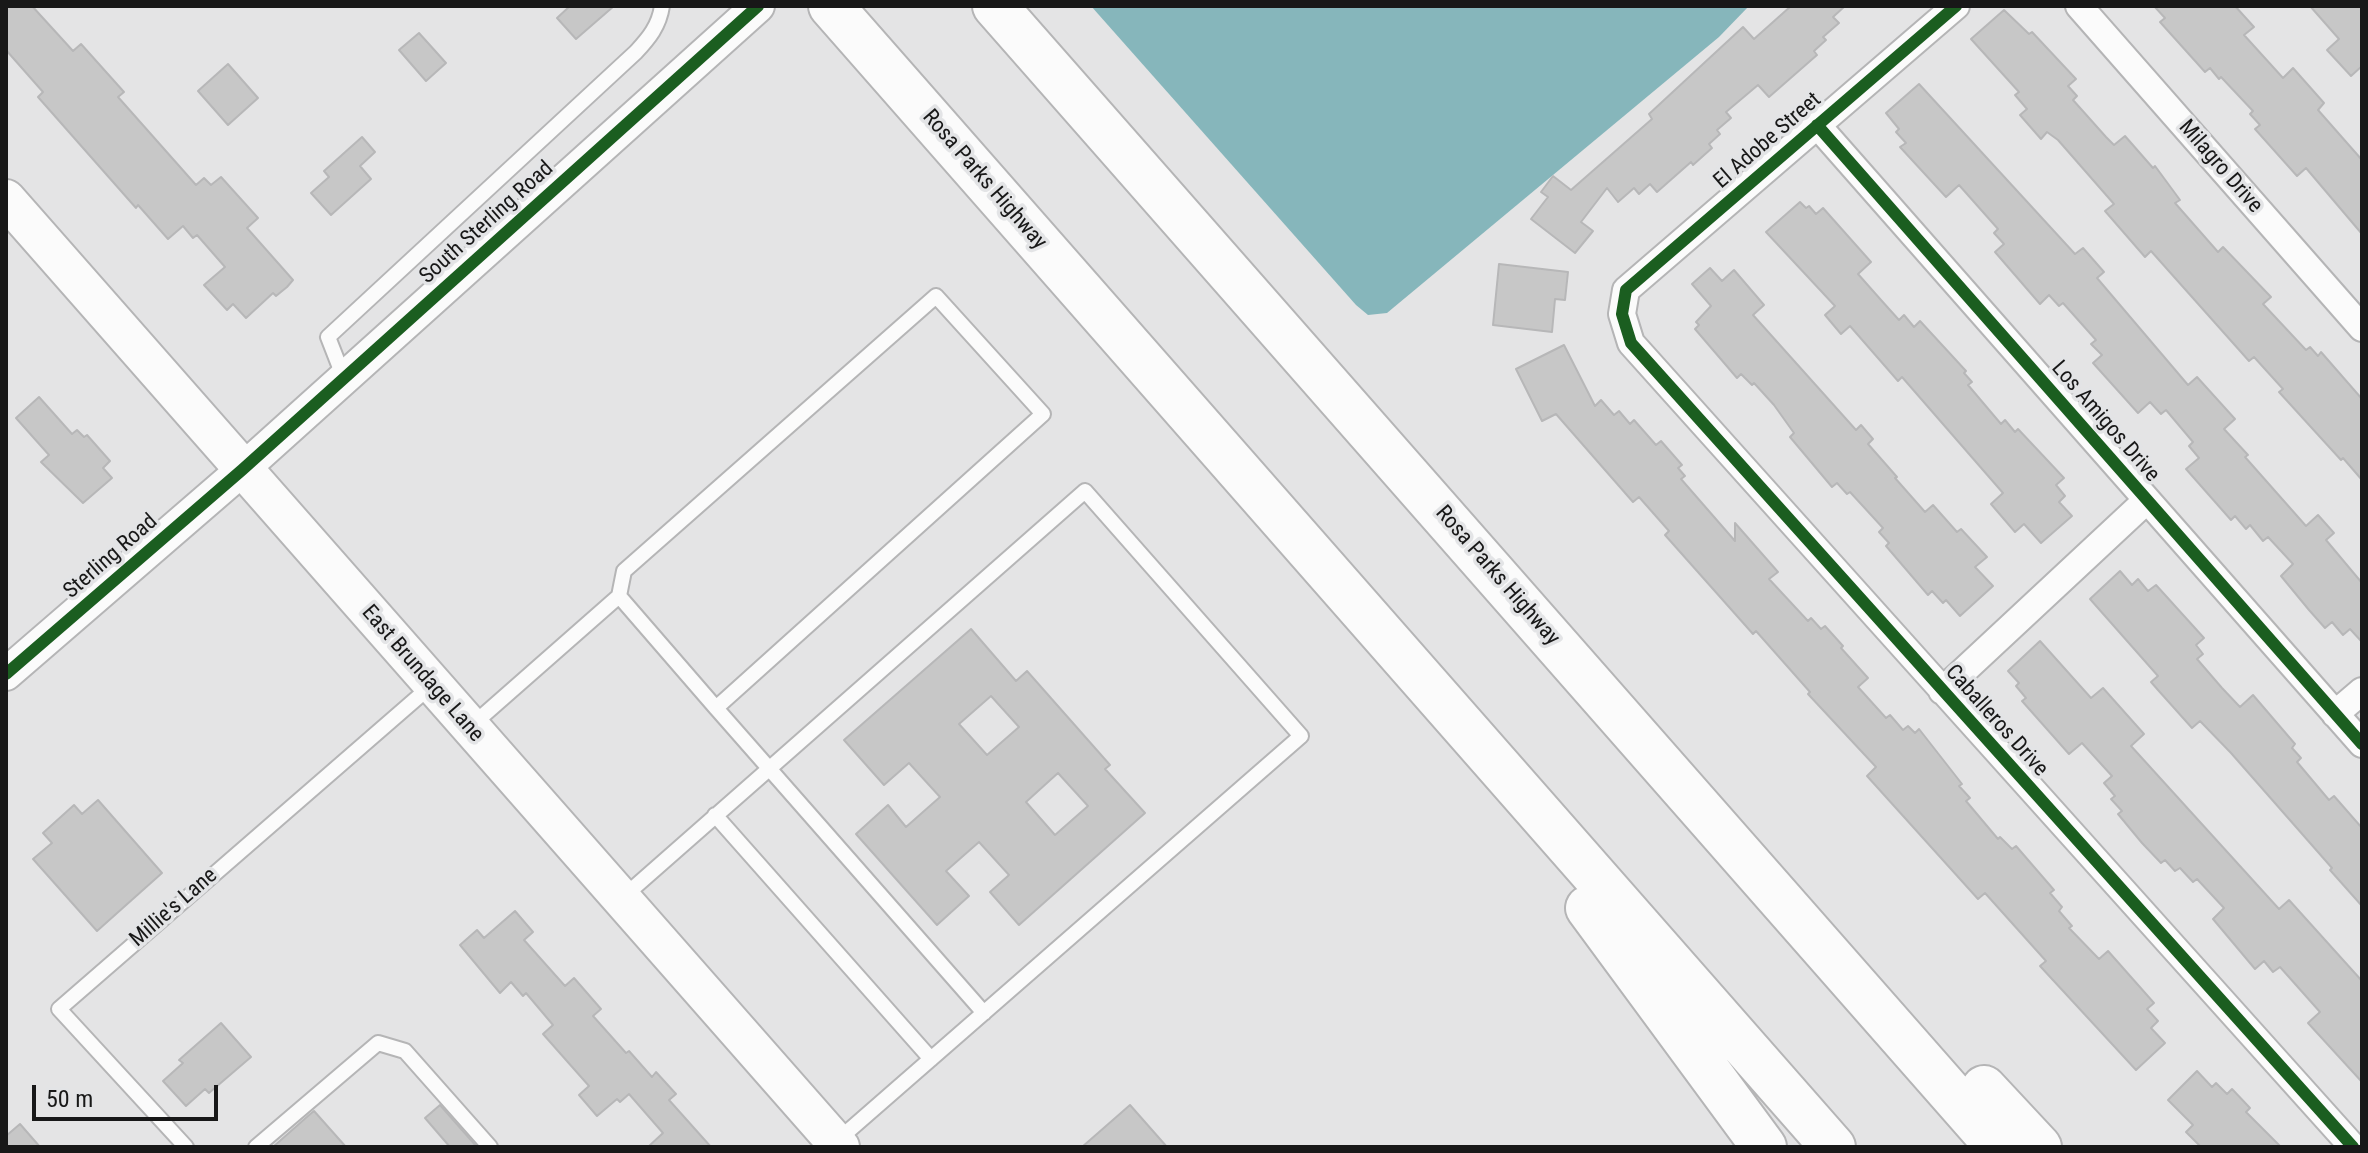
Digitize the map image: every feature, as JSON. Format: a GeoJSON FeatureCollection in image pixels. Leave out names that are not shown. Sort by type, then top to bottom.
{"type":"FeatureCollection","features":[{"type":"Feature","properties":{"kind":"highway","name":"Rosa Parks Highway"},"geometry":{"type":"LineString","coordinates":[[831,6],[1833,1147]]}},
{"type":"Feature","properties":{"kind":"highway","name":"Rosa Parks Highway"},"geometry":{"type":"LineString","coordinates":[[995,6],[1998,1147]]}},
{"type":"Feature","properties":{"kind":"highway"},"geometry":{"type":"LineString","coordinates":[[1534,808],[1563,874],[1764,1147]]}},
{"type":"Feature","properties":{"kind":"highway"},"geometry":{"type":"LineString","coordinates":[[1831,956],[1928,1030],[2039,1147]]}},
{"type":"Feature","properties":{"kind":"main road","name":"East Brundage Lane"},"geometry":{"type":"LineString","coordinates":[[6,199],[838,1144]]}},
{"type":"Feature","properties":{"kind":"street","name":"El Adobe Street"},"geometry":{"type":"LineString","coordinates":[[1622,314],[1626,290],[1956,6]]}},
{"type":"Feature","properties":{"kind":"street","name":"Milagro Drive"},"geometry":{"type":"LineString","coordinates":[[2079,6],[2362,328]]}},
{"type":"Feature","properties":{"kind":"street","name":"South Sterling Road"},"geometry":{"type":"LineString","coordinates":[[242,470],[752,11]]}},
{"type":"Feature","properties":{"kind":"street","name":"Los Amigos Drive"},"geometry":{"type":"LineString","coordinates":[[1817,125],[2362,744]]}},
{"type":"Feature","properties":{"kind":"street","name":"Caballeros Drive"},"geometry":{"type":"LineString","coordinates":[[1622,314],[1631,343],[2353,1147]]}},
{"type":"Feature","properties":{"kind":"street","name":"Sterling Road"},"geometry":{"type":"LineString","coordinates":[[6,674],[242,470]]}},
{"type":"Feature","properties":{"kind":"street"},"geometry":{"type":"LineString","coordinates":[[1942,691],[2147,500]]}},
{"type":"Feature","properties":{"kind":"street"},"geometry":{"type":"LineString","coordinates":[[2335,714],[2362,691]]}},
{"type":"Feature","properties":{"kind":"lane"},"geometry":{"type":"LineString","coordinates":[[344,378],[328,337],[643,45],[660,18],[662,6]]}},
{"type":"Feature","properties":{"kind":"lane"},"geometry":{"type":"LineString","coordinates":[[470,728],[619,596],[624,571],[936,296],[1043,414],[716,708]]}},
{"type":"Feature","properties":{"kind":"lane"},"geometry":{"type":"LineString","coordinates":[[621,899],[1085,491],[1301,736],[838,1144]]}},
{"type":"Feature","properties":{"kind":"lane"},"geometry":{"type":"LineString","coordinates":[[619,596],[984,1013]]}},
{"type":"Feature","properties":{"kind":"lane","name":"Millie's Lane"},"geometry":{"type":"LineString","coordinates":[[186,1147],[59,1009],[433,685]]}},
{"type":"Feature","properties":{"kind":"lane"},"geometry":{"type":"LineString","coordinates":[[715,815],[931,1059]]}},
{"type":"Feature","properties":{"kind":"lane"},"geometry":{"type":"LineString","coordinates":[[256,1147],[378,1043],[405,1051],[490,1147]]}},
{"type":"Feature","properties":{"kind":"water"},"geometry":{"type":"Polygon","coordinates":[[[1091,6],[1749,6],[1719,37],[1387,313],[1368,315],[1091,6]]]}},
{"type":"Feature","properties":{"kind":"building"},"geometry":{"type":"Polygon","coordinates":[[[6,6],[32,6],[73,51],[81,44],[124,92],[118,97],[196,185],[204,178],[211,185],[221,177],[258,218],[247,228],[293,280],[287,287],[276,296],[273,293],[246,318],[233,304],[227,310],[204,285],[225,267],[197,235],[193,238],[183,226],[168,239],[138,205],[136,208],[38,97],[43,92],[6,50],[6,6]]]}},
{"type":"Feature","properties":{"kind":"building"},"geometry":{"type":"Polygon","coordinates":[[[570,6],[614,6],[576,39],[557,18],[570,6]]]}},
{"type":"Feature","properties":{"kind":"building"},"geometry":{"type":"Polygon","coordinates":[[[1791,6],[1845,6],[1833,17],[1839,23],[1823,37],[1826,40],[1814,51],[1817,55],[1769,97],[1758,85],[1726,112],[1731,118],[1717,130],[1720,134],[1709,144],[1712,148],[1693,165],[1691,162],[1657,192],[1650,184],[1639,194],[1634,188],[1618,202],[1607,188],[1581,222],[1593,231],[1575,253],[1531,219],[1548,197],[1541,192],[1553,176],[1571,190],[1652,119],[1649,114],[1743,27],[1754,39],[1791,6]]]}},
{"type":"Feature","properties":{"kind":"building"},"geometry":{"type":"Polygon","coordinates":[[[2154,6],[2235,6],[2254,27],[2244,35],[2283,78],[2293,68],[2324,103],[2318,110],[2362,160],[2362,234],[2306,168],[2297,176],[2255,129],[2260,125],[2250,114],[2253,111],[2210,68],[2205,72],[2160,22],[2165,18],[2154,6]]]}},
{"type":"Feature","properties":{"kind":"building"},"geometry":{"type":"Polygon","coordinates":[[[2310,6],[2362,6],[2362,66],[2351,76],[2327,50],[2339,39],[2310,6]]]}},
{"type":"Feature","properties":{"kind":"building"},"geometry":{"type":"Polygon","coordinates":[[[2004,10],[2029,34],[2032,32],[2076,79],[2068,86],[2077,96],[2073,100],[2106,137],[2114,145],[2125,136],[2153,168],[2155,166],[2180,200],[2175,203],[2218,252],[2223,247],[2271,297],[2263,304],[2306,350],[2310,347],[2318,356],[2321,352],[2362,399],[2362,480],[2279,392],[2283,389],[2254,357],[2249,361],[2151,251],[2145,257],[2105,211],[2114,204],[2058,140],[2047,132],[2041,139],[2020,115],[2027,109],[2015,95],[2019,92],[1971,39],[2004,10]]]}},
{"type":"Feature","properties":{"kind":"building"},"geometry":{"type":"Polygon","coordinates":[[[419,33],[446,63],[426,81],[399,50],[419,33]]]}},
{"type":"Feature","properties":{"kind":"building"},"geometry":{"type":"Polygon","coordinates":[[[228,64],[258,98],[228,125],[198,91],[228,64]]]}},
{"type":"Feature","properties":{"kind":"building"},"geometry":{"type":"Polygon","coordinates":[[[1919,84],[2075,254],[2083,248],[2104,272],[2097,278],[2188,385],[2197,377],[2235,419],[2224,429],[2306,526],[2318,515],[2334,533],[2326,540],[2362,583],[2362,642],[2350,629],[2343,635],[2332,622],[2325,628],[2281,576],[2293,564],[2268,537],[2263,541],[2250,525],[2246,529],[2235,516],[2231,520],[2186,469],[2199,458],[2189,446],[2193,442],[2166,410],[2161,414],[2150,402],[2138,413],[2093,363],[2102,355],[2091,344],[2096,340],[2063,303],[2059,306],[2049,295],[2040,304],[1995,252],[2004,244],[1994,233],[1998,229],[1959,185],[1946,197],[1900,147],[1906,143],[1886,113],[1919,84]]]}},
{"type":"Feature","properties":{"kind":"building"},"geometry":{"type":"Polygon","coordinates":[[[362,137],[375,152],[360,166],[371,179],[331,215],[311,193],[329,177],[324,171],[362,137]]]}},
{"type":"Feature","properties":{"kind":"building"},"geometry":{"type":"Polygon","coordinates":[[[1800,202],[1816,214],[1823,208],[1871,262],[1858,274],[1881,300],[1899,320],[1904,315],[1914,327],[1920,321],[1966,371],[1964,373],[1972,382],[1968,385],[2001,424],[2005,420],[2015,432],[2018,429],[2064,478],[2056,485],[2065,496],[2059,502],[2072,516],[2041,543],[2024,524],[2015,532],[1991,504],[2003,493],[1902,377],[1898,381],[1850,326],[1841,334],[1825,315],[1835,306],[1766,232],[1800,202]]]}},
{"type":"Feature","properties":{"kind":"building"},"geometry":{"type":"Polygon","coordinates":[[[1499,264],[1568,272],[1565,300],[1555,299],[1552,332],[1493,325],[1499,264]]]}},
{"type":"Feature","properties":{"kind":"building"},"geometry":{"type":"Polygon","coordinates":[[[1710,268],[1722,281],[1734,270],[1764,305],[1753,315],[1856,430],[1861,425],[1873,439],[1868,444],[1895,478],[1925,512],[1933,505],[1957,532],[1961,529],[1987,557],[1975,567],[1993,586],[1960,616],[1946,600],[1943,603],[1932,591],[1928,595],[1886,546],[1889,543],[1879,532],[1883,528],[1850,492],[1847,494],[1837,483],[1832,487],[1790,437],[1794,433],[1774,405],[1754,383],[1752,385],[1741,374],[1737,378],[1695,329],[1699,325],[1696,322],[1711,306],[1692,284],[1710,268]]]}},
{"type":"Feature","properties":{"kind":"building"},"geometry":{"type":"Polygon","coordinates":[[[1564,345],[1595,406],[1601,400],[1614,415],[1619,411],[1630,424],[1634,420],[1656,445],[1661,441],[1682,465],[1678,468],[1685,476],[1681,479],[1735,541],[1735,523],[1778,572],[1769,579],[1808,621],[1811,618],[1821,629],[1825,626],[1843,646],[1841,648],[1868,678],[1858,687],[1886,718],[1890,715],[1903,730],[1908,726],[1915,733],[1919,729],[1962,784],[1959,786],[1970,798],[1966,801],[1998,839],[2000,837],[2012,849],[2016,846],[2054,890],[2050,893],[2062,907],[2059,911],[2072,926],[2069,928],[2099,959],[2108,951],[2154,1003],[2147,1009],[2158,1021],[2151,1028],[2165,1043],[2136,1070],[2040,966],[2046,961],[1985,893],[1978,899],[1867,776],[1876,767],[1808,694],[1810,692],[1756,631],[1753,634],[1665,535],[1669,531],[1639,497],[1633,502],[1556,414],[1542,421],[1516,369],[1564,345]]]}},
{"type":"Feature","properties":{"kind":"building"},"geometry":{"type":"Polygon","coordinates":[[[39,397],[72,434],[77,430],[84,437],[87,435],[110,461],[103,468],[112,478],[83,503],[41,462],[49,455],[16,418],[39,397]]]}},
{"type":"Feature","properties":{"kind":"building"},"geometry":{"type":"Polygon","coordinates":[[[2120,571],[2132,585],[2138,579],[2148,591],[2156,585],[2204,638],[2196,645],[2203,654],[2197,659],[2240,707],[2253,695],[2295,744],[2292,748],[2301,758],[2297,762],[2329,800],[2334,796],[2362,828],[2362,906],[2231,753],[2200,721],[2192,728],[2158,690],[2151,682],[2158,676],[2090,599],[2120,571]]]}},
{"type":"Feature","properties":{"kind":"building"},"geometry":{"type":"Polygon","coordinates":[[[971,629],[1016,681],[1027,671],[1110,765],[1105,769],[1145,813],[1019,925],[990,892],[1009,875],[979,842],[946,871],[969,896],[937,925],[856,834],[888,805],[906,827],[940,797],[909,763],[884,785],[844,740],[971,629]],[[991,696],[959,724],[987,755],[1019,727],[991,696]],[[1058,773],[1026,802],[1055,835],[1088,806],[1058,773]]]}},
{"type":"Feature","properties":{"kind":"building"},"geometry":{"type":"Polygon","coordinates":[[[2040,641],[2091,698],[2103,688],[2144,734],[2131,746],[2279,909],[2289,900],[2362,981],[2362,1082],[2308,1023],[2320,1012],[2280,967],[2273,972],[2264,961],[2255,969],[2213,919],[2224,908],[2197,879],[2193,882],[2180,868],[2175,871],[2165,860],[2161,863],[2118,814],[2122,811],[2111,799],[2115,796],[2104,783],[2112,776],[2082,743],[2069,754],[2022,701],[2026,698],[2016,686],[2019,683],[2008,671],[2040,641]]]}},
{"type":"Feature","properties":{"kind":"building"},"geometry":{"type":"Polygon","coordinates":[[[98,800],[162,873],[97,931],[33,859],[52,843],[43,833],[74,805],[82,814],[98,800]]]}},
{"type":"Feature","properties":{"kind":"building"},"geometry":{"type":"Polygon","coordinates":[[[515,911],[533,932],[524,940],[565,986],[574,978],[601,1009],[593,1016],[626,1053],[629,1051],[652,1077],[656,1072],[676,1094],[669,1100],[711,1147],[648,1147],[663,1133],[629,1094],[620,1102],[617,1099],[597,1116],[579,1095],[589,1086],[543,1034],[553,1025],[526,993],[523,996],[511,982],[500,993],[460,945],[477,930],[484,938],[515,911]]]}},
{"type":"Feature","properties":{"kind":"building"},"geometry":{"type":"Polygon","coordinates":[[[221,1023],[251,1057],[209,1093],[205,1089],[186,1106],[163,1081],[183,1063],[179,1060],[221,1023]]]}},
{"type":"Feature","properties":{"kind":"building"},"geometry":{"type":"Polygon","coordinates":[[[2197,1071],[2212,1087],[2216,1083],[2227,1094],[2232,1089],[2250,1108],[2246,1112],[2281,1147],[2201,1147],[2186,1132],[2193,1125],[2168,1100],[2197,1071]]]}},
{"type":"Feature","properties":{"kind":"building"},"geometry":{"type":"Polygon","coordinates":[[[440,1105],[477,1147],[450,1147],[425,1118],[440,1105]]]}},
{"type":"Feature","properties":{"kind":"building"},"geometry":{"type":"Polygon","coordinates":[[[1130,1105],[1167,1147],[1082,1147],[1130,1105]]]}},
{"type":"Feature","properties":{"kind":"building"},"geometry":{"type":"Polygon","coordinates":[[[314,1111],[346,1147],[273,1147],[308,1116],[314,1111]]]}},
{"type":"Feature","properties":{"kind":"building"},"geometry":{"type":"Polygon","coordinates":[[[20,1124],[40,1147],[6,1147],[6,1136],[20,1124]]]}},
{"type":"Feature","properties":{"kind":"cycle path"},"geometry":{"type":"LineString","coordinates":[[6,674],[242,470],[758,6]]}},
{"type":"Feature","properties":{"kind":"cycle path"},"geometry":{"type":"LineString","coordinates":[[1956,6],[1626,290],[1622,314],[1631,343],[2353,1147]]}},
{"type":"Feature","properties":{"kind":"cycle path"},"geometry":{"type":"LineString","coordinates":[[1817,125],[2362,744]]}}]}
